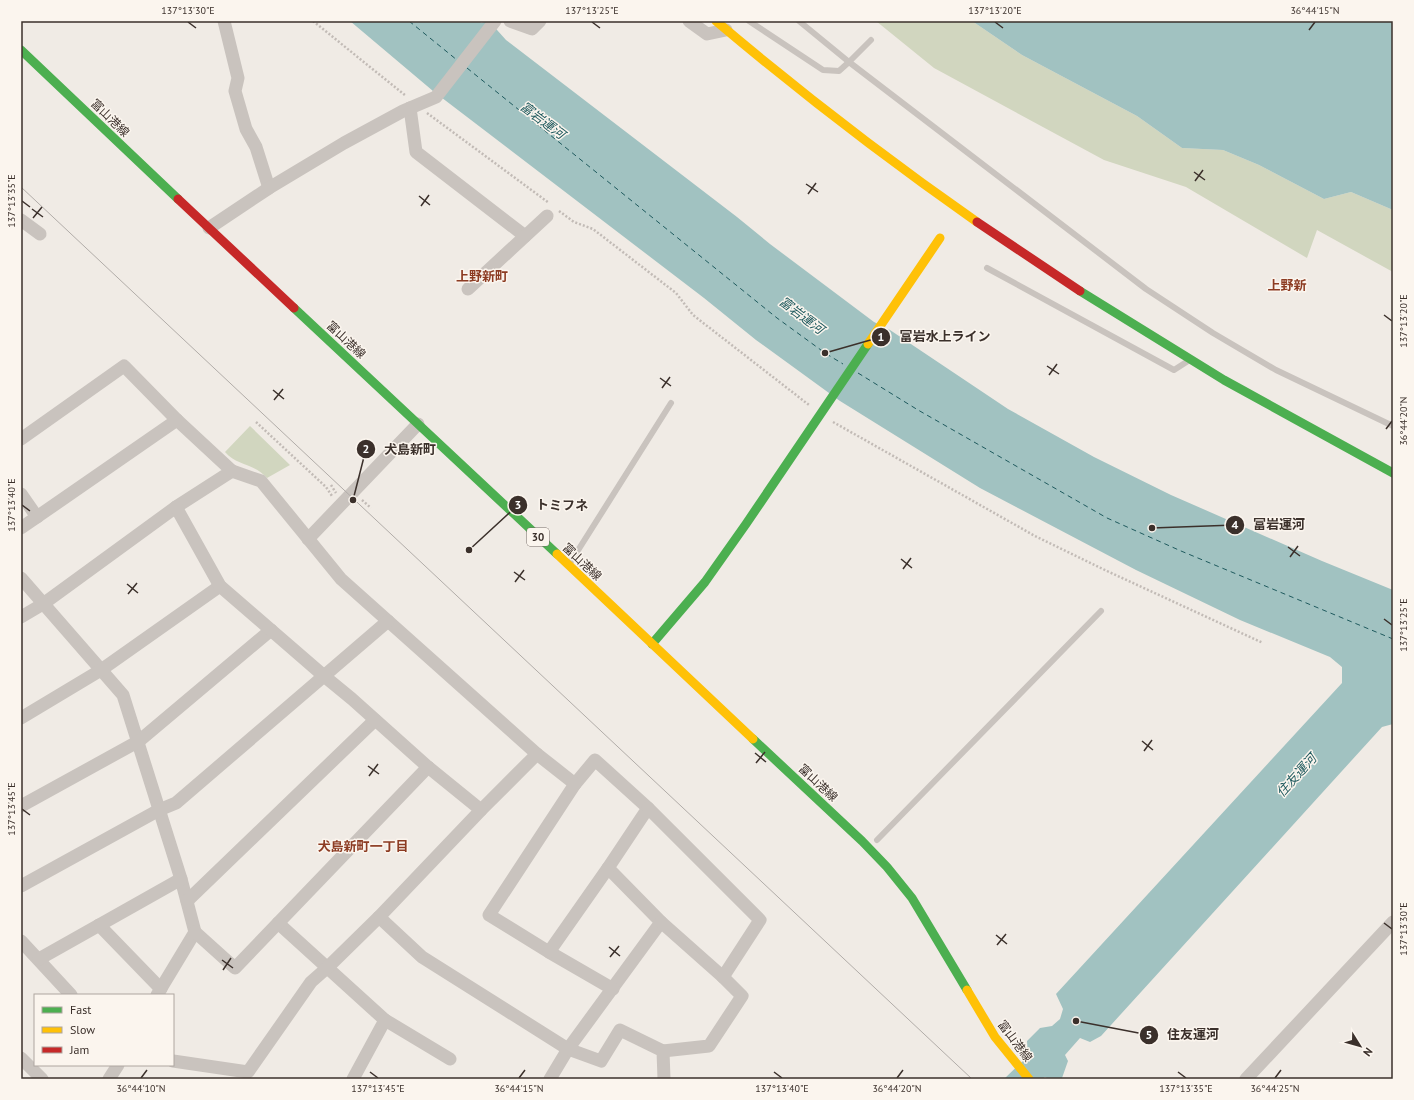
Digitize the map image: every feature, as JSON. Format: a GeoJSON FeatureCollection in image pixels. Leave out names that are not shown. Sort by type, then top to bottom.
{"type":"FeatureCollection","features":[{"type":"Feature","properties":{"kind":"main road"},"geometry":{"type":"LineString","coordinates":[[716,21],[825,110],[907,172],[1058,277],[1190,360],[1393,474]]}},
{"type":"Feature","properties":{"kind":"main road","name":"富山港線"},"geometry":{"type":"LineString","coordinates":[[21,50],[862,841],[887,867],[916,904],[995,1037],[1029,1079]]}},
{"type":"Feature","properties":{"kind":"main road"},"geometry":{"type":"LineString","coordinates":[[652,644],[709,575],[746,524],[940,238]]}},
{"type":"Feature","properties":{"kind":"street"},"geometry":{"type":"LineString","coordinates":[[224,21],[238,78],[235,91],[246,129],[256,147],[269,188]]}},
{"type":"Feature","properties":{"kind":"street"},"geometry":{"type":"LineString","coordinates":[[209,228],[269,188],[344,143],[436,97],[495,21]]}},
{"type":"Feature","properties":{"kind":"street"},"geometry":{"type":"LineString","coordinates":[[510,21],[532,30],[540,21]]}},
{"type":"Feature","properties":{"kind":"street"},"geometry":{"type":"LineString","coordinates":[[689,21],[708,34],[726,30]]}},
{"type":"Feature","properties":{"kind":"street"},"geometry":{"type":"LineString","coordinates":[[414,107],[416,152],[525,236]]}},
{"type":"Feature","properties":{"kind":"street"},"geometry":{"type":"LineString","coordinates":[[468,289],[551,210]]}},
{"type":"Feature","properties":{"kind":"street"},"geometry":{"type":"LineString","coordinates":[[21,220],[40,234]]}},
{"type":"Feature","properties":{"kind":"street"},"geometry":{"type":"LineString","coordinates":[[21,439],[124,366],[177,420],[232,471],[261,481],[342,579],[537,754],[575,784]]}},
{"type":"Feature","properties":{"kind":"street"},"geometry":{"type":"LineString","coordinates":[[21,528],[177,420]]}},
{"type":"Feature","properties":{"kind":"street"},"geometry":{"type":"LineString","coordinates":[[308,539],[418,424]]}},
{"type":"Feature","properties":{"kind":"street"},"geometry":{"type":"LineString","coordinates":[[21,617],[43,604],[176,507],[232,471]]}},
{"type":"Feature","properties":{"kind":"street"},"geometry":{"type":"LineString","coordinates":[[21,494],[37,517]]}},
{"type":"Feature","properties":{"kind":"street"},"geometry":{"type":"LineString","coordinates":[[176,507],[220,586],[428,767],[481,810]]}},
{"type":"Feature","properties":{"kind":"street"},"geometry":{"type":"LineString","coordinates":[[21,578],[123,695],[139,741],[181,879],[195,932],[235,968],[428,767]]}},
{"type":"Feature","properties":{"kind":"street"},"geometry":{"type":"LineString","coordinates":[[21,718],[101,670],[220,586]]}},
{"type":"Feature","properties":{"kind":"street"},"geometry":{"type":"LineString","coordinates":[[21,886],[159,810],[176,803],[388,621]]}},
{"type":"Feature","properties":{"kind":"street"},"geometry":{"type":"LineString","coordinates":[[21,806],[139,741],[270,630]]}},
{"type":"Feature","properties":{"kind":"street"},"geometry":{"type":"LineString","coordinates":[[187,901],[375,720]]}},
{"type":"Feature","properties":{"kind":"street"},"geometry":{"type":"LineString","coordinates":[[174,1060],[248,1072],[310,982],[328,967],[379,917],[481,810],[537,754]]}},
{"type":"Feature","properties":{"kind":"street"},"geometry":{"type":"LineString","coordinates":[[613,989],[489,915],[575,784],[595,760],[648,808],[760,920],[723,977]]}},
{"type":"Feature","properties":{"kind":"street"},"geometry":{"type":"LineString","coordinates":[[549,952],[648,808]]}},
{"type":"Feature","properties":{"kind":"street"},"geometry":{"type":"LineString","coordinates":[[379,917],[422,957],[568,1049],[601,1061],[620,1030],[663,1051],[709,1046],[742,996],[662,922],[608,868]]}},
{"type":"Feature","properties":{"kind":"street"},"geometry":{"type":"LineString","coordinates":[[39,960],[181,879]]}},
{"type":"Feature","properties":{"kind":"street"},"geometry":{"type":"LineString","coordinates":[[550,1079],[568,1049],[662,922]]}},
{"type":"Feature","properties":{"kind":"street"},"geometry":{"type":"LineString","coordinates":[[1246,1079],[1393,922]]}},
{"type":"Feature","properties":{"kind":"street"},"geometry":{"type":"LineString","coordinates":[[278,923],[385,1020],[450,1059]]}},
{"type":"Feature","properties":{"kind":"street"},"geometry":{"type":"LineString","coordinates":[[99,925],[159,992],[195,932]]}},
{"type":"Feature","properties":{"kind":"street"},"geometry":{"type":"LineString","coordinates":[[21,941],[70,994]]}},
{"type":"Feature","properties":{"kind":"street"},"geometry":{"type":"LineString","coordinates":[[353,1079],[385,1020]]}},
{"type":"Feature","properties":{"kind":"street"},"geometry":{"type":"LineString","coordinates":[[663,1051],[664,1079]]}},
{"type":"Feature","properties":{"kind":"street"},"geometry":{"type":"LineString","coordinates":[[21,1058],[42,1079]]}},
{"type":"Feature","properties":{"kind":"street"},"geometry":{"type":"LineString","coordinates":[[109,1079],[117,1066]]}},
{"type":"Feature","properties":{"kind":"lane"},"geometry":{"type":"LineString","coordinates":[[749,21],[823,70],[839,70],[871,40]]}},
{"type":"Feature","properties":{"kind":"lane"},"geometry":{"type":"LineString","coordinates":[[799,21],[849,62],[1146,289],[1213,333],[1276,370],[1393,426]]}},
{"type":"Feature","properties":{"kind":"lane"},"geometry":{"type":"LineString","coordinates":[[987,268],[1174,370],[1190,360]]}},
{"type":"Feature","properties":{"kind":"lane"},"geometry":{"type":"LineString","coordinates":[[568,566],[670,403]]}},
{"type":"Feature","properties":{"kind":"lane"},"geometry":{"type":"LineString","coordinates":[[877,840],[1101,611]]}},
{"type":"Feature","properties":{"kind":"path"},"geometry":{"type":"LineString","coordinates":[[314,21],[414,107],[551,210],[599,233],[676,293],[693,315],[821,415],[1035,536],[1107,572],[1262,643]]}},
{"type":"Feature","properties":{"kind":"path"},"geometry":{"type":"LineString","coordinates":[[256,422],[326,487],[340,506]]}},
{"type":"Feature","properties":{"kind":"green space"},"geometry":{"type":"Polygon","coordinates":[[[876,21],[972,21],[1022,55],[1137,116],[1182,148],[1223,150],[1259,165],[1324,199],[1351,192],[1393,210],[1393,272],[1317,230],[1307,258],[1186,187],[1104,160],[934,68],[876,21]]]}},
{"type":"Feature","properties":{"kind":"green space"},"geometry":{"type":"Polygon","coordinates":[[[250,426],[290,465],[267,478],[257,470],[230,457],[225,452],[250,426]]]}},
{"type":"Feature","properties":{"kind":"water","name":"富岩運河"},"geometry":{"type":"Polygon","coordinates":[[[350,21],[479,21],[481,23],[489,21],[506,40],[770,244],[874,322],[890,330],[1008,409],[1094,457],[1171,495],[1322,561],[1393,590],[1393,724],[1382,727],[1101,1036],[1090,1042],[1080,1038],[1065,1055],[1068,1061],[1062,1078],[1049,1079],[1045,1077],[1042,1079],[1004,1079],[1028,1056],[1027,1041],[1040,1028],[1052,1026],[1060,1019],[1063,1009],[1056,994],[1342,683],[1342,667],[1330,657],[1240,620],[1136,570],[980,488],[840,401],[756,340],[704,298],[433,91],[350,21]]]}},
{"type":"Feature","properties":{"kind":"water"},"geometry":{"type":"Polygon","coordinates":[[[972,21],[1393,21],[1393,210],[1351,192],[1324,199],[1259,165],[1223,150],[1182,148],[1137,116],[1022,55],[972,21]]]}},
{"type":"Feature","properties":{"kind":"ferry route"},"geometry":{"type":"LineString","coordinates":[[409,21],[457,60]]}},
{"type":"Feature","properties":{"kind":"ferry route"},"geometry":{"type":"LineString","coordinates":[[467,68],[777,318],[825,353],[843,364]]}},
{"type":"Feature","properties":{"kind":"ferry route"},"geometry":{"type":"LineString","coordinates":[[858,373],[918,410],[1107,518],[1181,551],[1393,639]]}},
{"type":"Feature","properties":{"kind":"tram line"},"geometry":{"type":"LineString","coordinates":[[21,187],[972,1079]]}},
{"type":"Feature","properties":{"kind":"traffic: fast"},"geometry":{"type":"LineString","coordinates":[[21,50],[178,199]]}},
{"type":"Feature","properties":{"kind":"traffic: fast"},"geometry":{"type":"LineString","coordinates":[[1080,291],[1224,380],[1393,473]]}},
{"type":"Feature","properties":{"kind":"traffic: fast"},"geometry":{"type":"LineString","coordinates":[[294,308],[557,554]]}},
{"type":"Feature","properties":{"kind":"traffic: fast"},"geometry":{"type":"LineString","coordinates":[[652,644],[705,582],[868,344]]}},
{"type":"Feature","properties":{"kind":"traffic: fast"},"geometry":{"type":"LineString","coordinates":[[753,739],[862,841],[887,867],[912,898],[967,990]]}},
{"type":"Feature","properties":{"kind":"traffic: slow"},"geometry":{"type":"LineString","coordinates":[[716,21],[844,124],[977,222]]}},
{"type":"Feature","properties":{"kind":"traffic: slow"},"geometry":{"type":"LineString","coordinates":[[868,344],[940,238]]}},
{"type":"Feature","properties":{"kind":"traffic: slow"},"geometry":{"type":"LineString","coordinates":[[557,554],[753,739]]}},
{"type":"Feature","properties":{"kind":"traffic: slow"},"geometry":{"type":"LineString","coordinates":[[967,990],[995,1037],[1029,1079]]}},
{"type":"Feature","properties":{"kind":"traffic: jam"},"geometry":{"type":"LineString","coordinates":[[178,199],[294,308]]}},
{"type":"Feature","properties":{"kind":"traffic: jam"},"geometry":{"type":"LineString","coordinates":[[977,222],[1080,291]]}},
{"type":"Feature","properties":{"kind":"place","name":"富岩水上ライン"},"geometry":{"type":"Point","coordinates":[825,353]}},
{"type":"Feature","properties":{"kind":"place","name":"犬島新町"},"geometry":{"type":"Point","coordinates":[353,500]}},
{"type":"Feature","properties":{"kind":"place","name":"富岩運河"},"geometry":{"type":"Point","coordinates":[1152,528]}},
{"type":"Feature","properties":{"kind":"place","name":"トミフネ"},"geometry":{"type":"Point","coordinates":[469,550]}},
{"type":"Feature","properties":{"kind":"place","name":"住友運河"},"geometry":{"type":"Point","coordinates":[1076,1021]}},
{"type":"Feature","properties":{"kind":"district","name":"上野新町"},"geometry":{"type":"Point","coordinates":[482,276]}},
{"type":"Feature","properties":{"kind":"district","name":"上野新"},"geometry":{"type":"Point","coordinates":[1287,285]}},
{"type":"Feature","properties":{"kind":"district","name":"犬島新町一丁目"},"geometry":{"type":"Point","coordinates":[363,846]}}]}
